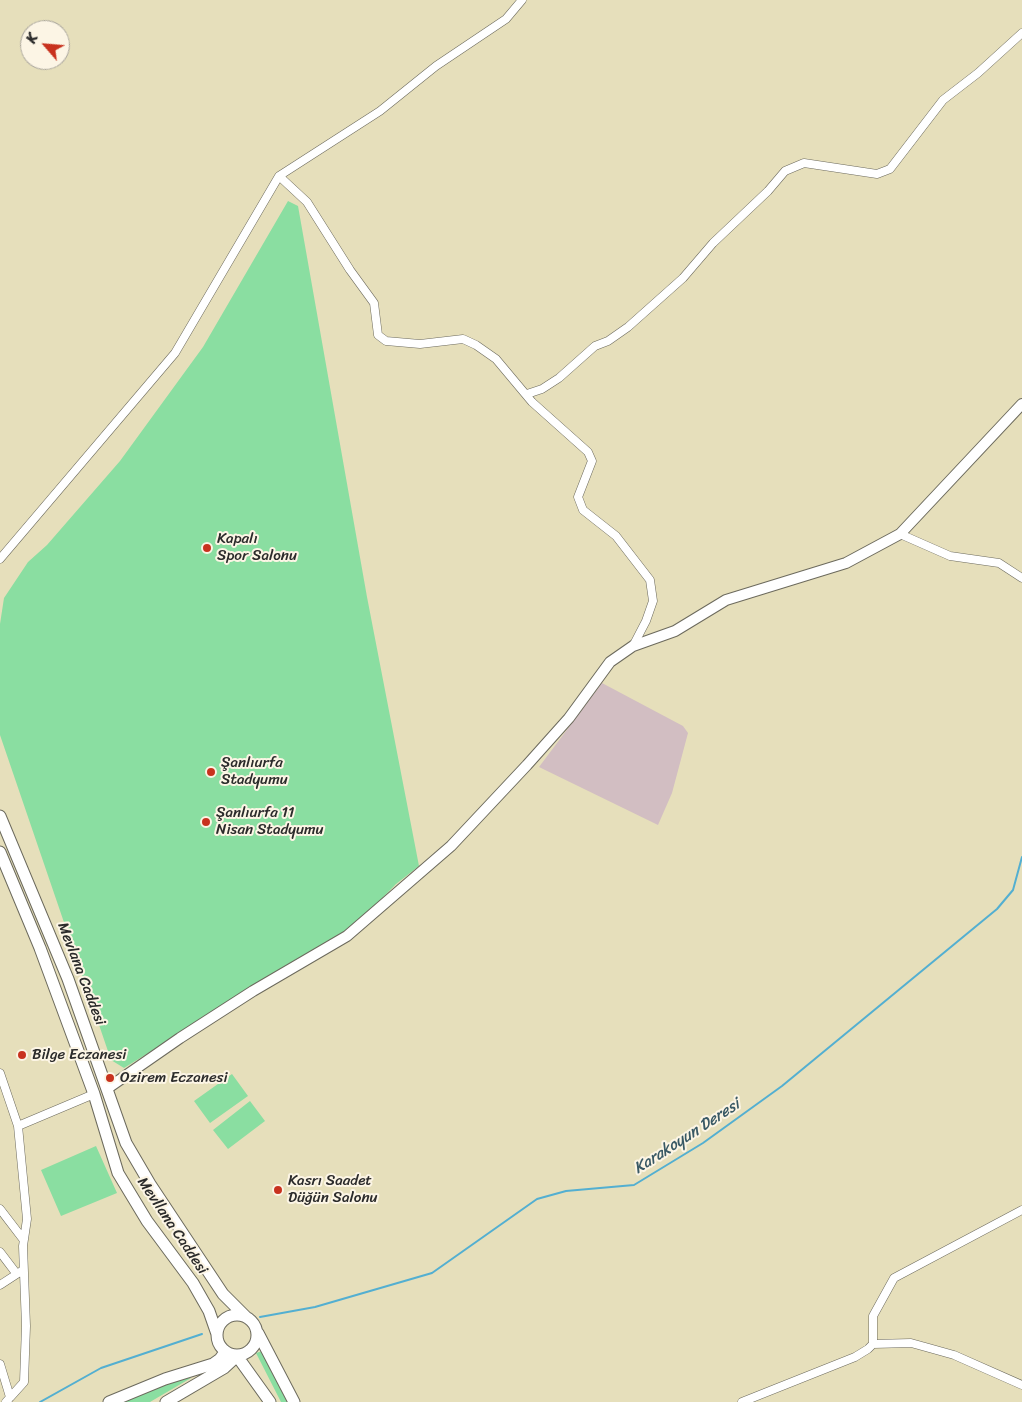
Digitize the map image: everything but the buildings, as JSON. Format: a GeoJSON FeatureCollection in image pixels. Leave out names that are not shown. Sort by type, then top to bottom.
{"type":"FeatureCollection","features":[{"type":"Feature","properties":{"kind":"main road","name":"Mevlana Caddesi"},"geometry":{"type":"LineString","coordinates":[[0,816],[68,979],[126,1143],[150,1184],[227,1299],[246,1317]]}},
{"type":"Feature","properties":{"kind":"main road","name":"Mevllana Caddesi"},"geometry":{"type":"LineString","coordinates":[[0,852],[40,948],[94,1094],[118,1173],[147,1221],[194,1284],[209,1311],[217,1334]]}},
{"type":"Feature","properties":{"kind":"main road"},"geometry":{"type":"LineString","coordinates":[[270,1402],[254,1376],[237,1356],[225,1352],[217,1341],[218,1328],[227,1317],[240,1315],[252,1320],[294,1402]]}},
{"type":"Feature","properties":{"kind":"main road"},"geometry":{"type":"LineString","coordinates":[[166,1402],[224,1368],[237,1356],[250,1351],[255,1346],[257,1332]]}},
{"type":"Feature","properties":{"kind":"main road"},"geometry":{"type":"LineString","coordinates":[[109,1402],[165,1379],[213,1364],[225,1352]]}},
{"type":"Feature","properties":{"kind":"street"},"geometry":{"type":"LineString","coordinates":[[0,559],[175,353],[279,176],[380,111],[436,66],[506,19],[522,0]]}},
{"type":"Feature","properties":{"kind":"street"},"geometry":{"type":"LineString","coordinates":[[527,394],[542,389],[559,378],[595,346],[608,341],[628,326],[683,278],[714,243],[768,191],[785,171],[804,163],[877,174],[890,169],[943,100],[978,73],[1022,33]]}},
{"type":"Feature","properties":{"kind":"street"},"geometry":{"type":"LineString","coordinates":[[279,176],[307,202],[350,270],[374,303],[378,334],[386,341],[420,344],[463,339],[476,345],[496,360],[527,394],[588,452],[592,461],[578,497],[583,510],[616,536],[650,580],[653,601],[646,621],[633,646]]}},
{"type":"Feature","properties":{"kind":"street"},"geometry":{"type":"LineString","coordinates":[[108,1088],[180,1038],[253,991],[347,936],[451,846],[523,771],[568,718],[610,662],[633,646],[675,631],[726,600],[846,563],[900,534],[1020,409]]}},
{"type":"Feature","properties":{"kind":"street"},"geometry":{"type":"LineString","coordinates":[[900,534],[950,556],[998,563],[1022,578]]}},
{"type":"Feature","properties":{"kind":"street"},"geometry":{"type":"LineString","coordinates":[[0,1073],[3,1096],[18,1126],[27,1219],[20,1272],[26,1326],[24,1382],[8,1400]]}},
{"type":"Feature","properties":{"kind":"street"},"geometry":{"type":"LineString","coordinates":[[18,1126],[94,1094]]}},
{"type":"Feature","properties":{"kind":"street"},"geometry":{"type":"LineString","coordinates":[[0,1209],[23,1239]]}},
{"type":"Feature","properties":{"kind":"street"},"geometry":{"type":"LineString","coordinates":[[873,1344],[874,1316],[894,1278],[1022,1210]]}},
{"type":"Feature","properties":{"kind":"street"},"geometry":{"type":"LineString","coordinates":[[0,1252],[20,1272]]}},
{"type":"Feature","properties":{"kind":"street"},"geometry":{"type":"LineString","coordinates":[[0,1285],[20,1272]]}},
{"type":"Feature","properties":{"kind":"street"},"geometry":{"type":"LineString","coordinates":[[742,1402],[855,1357],[873,1344],[911,1343],[920,1345],[954,1355],[1022,1385]]}},
{"type":"Feature","properties":{"kind":"street"},"geometry":{"type":"LineString","coordinates":[[0,1364],[8,1400]]}},
{"type":"Feature","properties":{"kind":"shaded area"},"geometry":{"type":"Polygon","coordinates":[[[602,683],[683,726],[688,733],[672,793],[658,825],[539,767],[602,683]]]}},
{"type":"Feature","properties":{"kind":"green space"},"geometry":{"type":"Polygon","coordinates":[[[288,201],[298,206],[367,597],[419,866],[396,884],[357,924],[124,1068],[111,1060],[0,735],[0,624],[4,598],[28,562],[47,545],[120,461],[203,347],[288,201]]]}},
{"type":"Feature","properties":{"kind":"green space"},"geometry":{"type":"Polygon","coordinates":[[[232,1074],[248,1096],[210,1123],[194,1101],[232,1074]]]}},
{"type":"Feature","properties":{"kind":"green space"},"geometry":{"type":"Polygon","coordinates":[[[250,1101],[265,1121],[228,1149],[213,1130],[250,1101]]]}},
{"type":"Feature","properties":{"kind":"green space"},"geometry":{"type":"Polygon","coordinates":[[[96,1146],[117,1193],[61,1216],[41,1170],[96,1146]]]}},
{"type":"Feature","properties":{"kind":"green space"},"geometry":{"type":"Polygon","coordinates":[[[262,1351],[288,1402],[281,1402],[256,1353],[262,1351]]]}},
{"type":"Feature","properties":{"kind":"green space"},"geometry":{"type":"Polygon","coordinates":[[[185,1377],[191,1378],[150,1402],[119,1402],[185,1377]]]}},
{"type":"Feature","properties":{"kind":"waterway","name":"Karakoyun Deresi"},"geometry":{"type":"LineString","coordinates":[[260,1317],[315,1307],[432,1273],[537,1199],[566,1191],[634,1185],[703,1143],[782,1086],[997,909],[1013,890],[1022,857]]}},
{"type":"Feature","properties":{"kind":"waterway","name":"Karakoyun Deresi"},"geometry":{"type":"LineString","coordinates":[[40,1402],[101,1368],[202,1334]]}},
{"type":"Feature","properties":{"kind":"place","name":"Kapalı Spor Salonu"},"geometry":{"type":"Point","coordinates":[207,548]}},
{"type":"Feature","properties":{"kind":"place","name":"Şanlıurfa Stadyumu"},"geometry":{"type":"Point","coordinates":[211,772]}},
{"type":"Feature","properties":{"kind":"place","name":"Şanlıurfa 11 Nisan Stadyumu"},"geometry":{"type":"Point","coordinates":[206,822]}},
{"type":"Feature","properties":{"kind":"place","name":"Bilge Eczanesi"},"geometry":{"type":"Point","coordinates":[22,1055]}},
{"type":"Feature","properties":{"kind":"place","name":"Ozirem Eczanesi"},"geometry":{"type":"Point","coordinates":[110,1078]}},
{"type":"Feature","properties":{"kind":"place","name":"Kasrı Saadet Düğün Salonu"},"geometry":{"type":"Point","coordinates":[278,1190]}}]}
